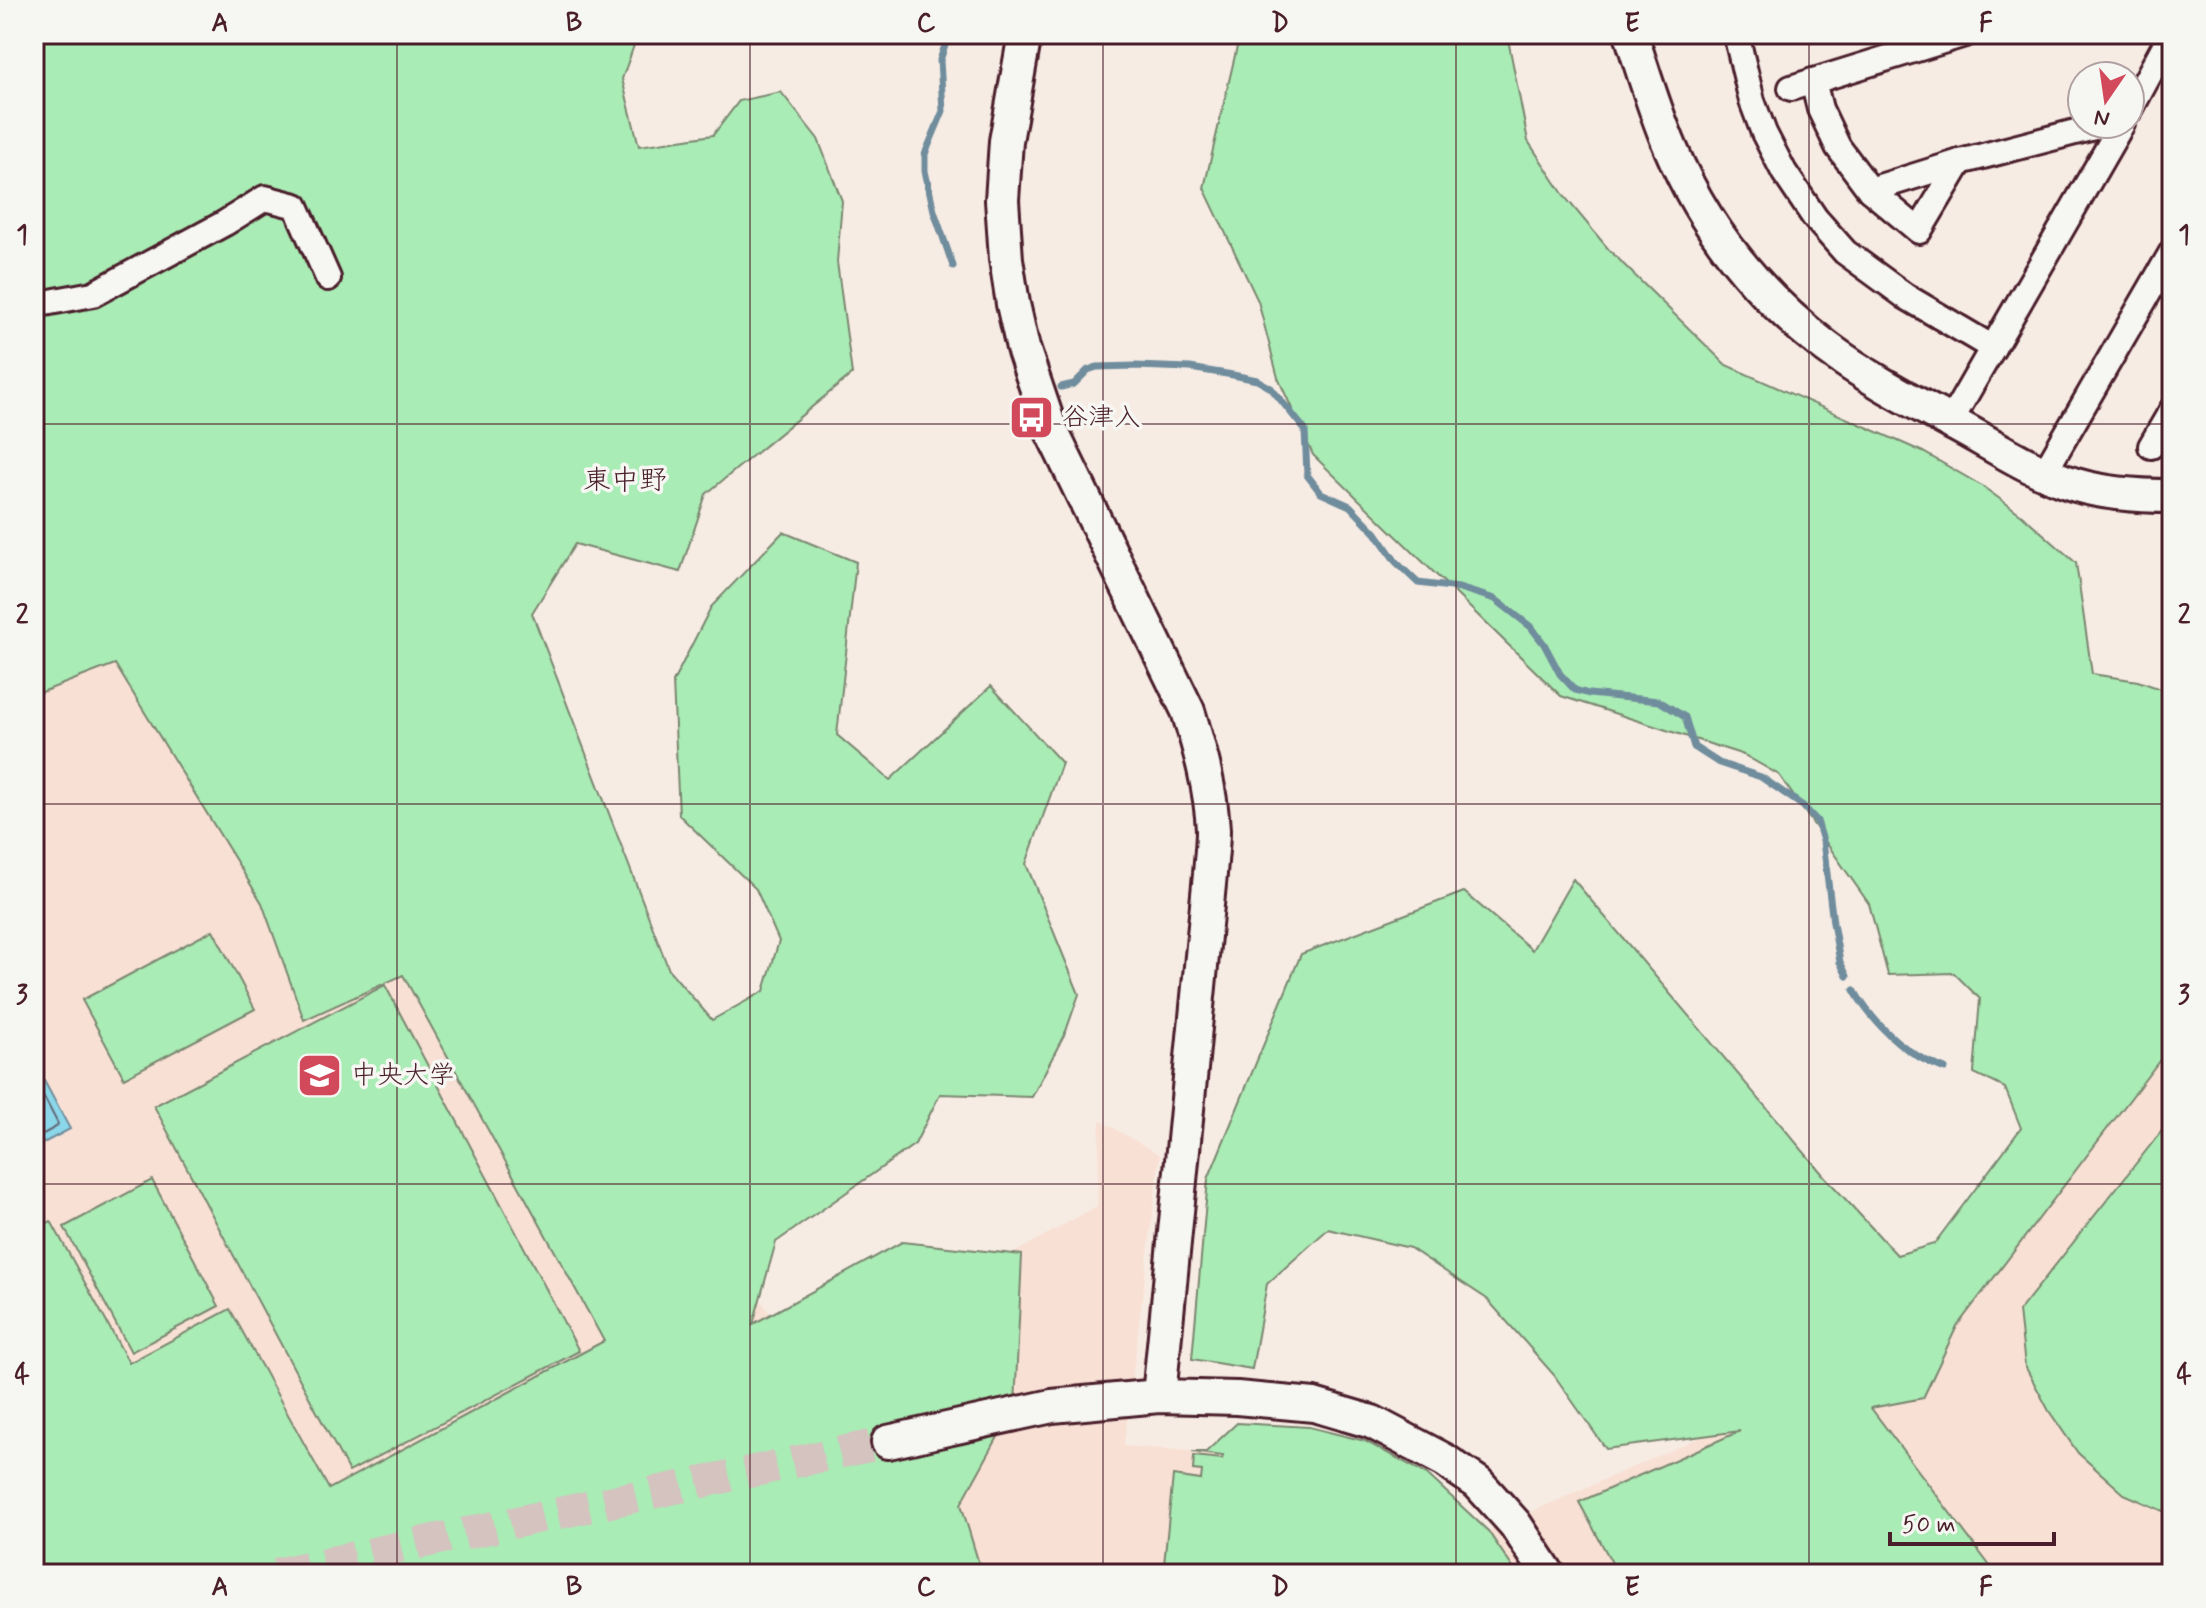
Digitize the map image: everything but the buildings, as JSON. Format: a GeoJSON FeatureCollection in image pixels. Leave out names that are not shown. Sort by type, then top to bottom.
{"type":"FeatureCollection","features":[{"type":"Feature","properties":{"kind":"street"},"geometry":{"type":"LineString","coordinates":[[1025,34],[1006,141],[1002,200],[1006,259],[1023,348],[1050,428],[1188,711],[1201,751],[1213,831],[1159,1396]]}},
{"type":"Feature","properties":{"kind":"street"},"geometry":{"type":"LineString","coordinates":[[1631,34],[1671,149],[1699,205],[1741,268],[1794,321],[1859,369],[2044,473],[2077,486],[2119,493],[2172,496]]}},
{"type":"Feature","properties":{"kind":"street"},"geometry":{"type":"LineString","coordinates":[[1736,34],[1752,101],[1764,133],[1784,172],[1815,218],[1845,252],[1869,270],[1905,296],[1993,348]]}},
{"type":"Feature","properties":{"kind":"street"},"geometry":{"type":"LineString","coordinates":[[1960,162],[1919,231],[1870,190],[1838,147],[1820,109],[1802,84],[1965,34]]}},
{"type":"Feature","properties":{"kind":"street"},"geometry":{"type":"LineString","coordinates":[[2146,85],[2170,47]]}},
{"type":"Feature","properties":{"kind":"street"},"geometry":{"type":"LineString","coordinates":[[1870,190],[2066,134]]}},
{"type":"Feature","properties":{"kind":"street"},"geometry":{"type":"LineString","coordinates":[[1950,422],[2113,140]]}},
{"type":"Feature","properties":{"kind":"street"},"geometry":{"type":"LineString","coordinates":[[34,305],[93,294],[265,198],[296,206],[328,278]]}},
{"type":"Feature","properties":{"kind":"street"},"geometry":{"type":"LineString","coordinates":[[2044,473],[2172,252]]}},
{"type":"Feature","properties":{"kind":"street"},"geometry":{"type":"LineString","coordinates":[[2151,446],[2171,413]]}},
{"type":"Feature","properties":{"kind":"street"},"geometry":{"type":"LineString","coordinates":[[888,1442],[1052,1406],[1159,1396],[1237,1398],[1314,1405],[1372,1422],[1444,1460],[1478,1483],[1515,1524],[1548,1574]]}},
{"type":"Feature","properties":{"kind":"shaded area","name":"中央大学"},"geometry":{"type":"Polygon","coordinates":[[[34,567],[497,916],[808,1369],[1097,1206],[1100,1120],[1160,1155],[1124,1446],[1206,1452],[1237,1423],[1309,1427],[1365,1441],[1427,1474],[1488,1531],[1934,1334],[2172,1031],[2172,1574],[34,1574],[34,567]]]}},
{"type":"Feature","properties":{"kind":"green space"},"geometry":{"type":"Polygon","coordinates":[[[34,34],[638,34],[622,79],[639,146],[713,135],[739,101],[781,92],[818,139],[842,201],[837,262],[852,374],[706,494],[680,572],[575,544],[532,613],[669,970],[712,1020],[764,991],[779,941],[756,889],[679,815],[673,682],[711,607],[783,532],[856,562],[837,735],[890,780],[991,686],[1062,763],[1026,864],[1079,994],[1066,1031],[1032,1097],[940,1094],[915,1144],[776,1242],[753,1324],[902,1242],[1022,1255],[1015,1406],[961,1504],[982,1574],[34,1574],[34,1230],[51,1221],[129,1363],[230,1309],[329,1489],[604,1341],[403,975],[304,1020],[262,903],[115,664],[34,695],[34,34]]]}},
{"type":"Feature","properties":{"kind":"green space"},"geometry":{"type":"Polygon","coordinates":[[[1240,34],[1507,34],[1528,141],[1565,197],[1610,251],[1726,365],[1923,452],[1982,486],[2022,515],[2076,563],[2092,674],[2138,681],[2172,693],[2172,1044],[1957,1326],[1923,1398],[1871,1408],[1996,1574],[1618,1574],[1579,1502],[1740,1431],[1606,1449],[1554,1375],[1487,1299],[1410,1248],[1328,1229],[1267,1284],[1252,1369],[1192,1359],[1208,1179],[1301,954],[1464,892],[1532,950],[1573,879],[1825,1177],[1897,1255],[1934,1244],[2021,1128],[2005,1088],[1974,1073],[1980,999],[1954,973],[1888,975],[1869,904],[1779,775],[1744,755],[1561,696],[1313,455],[1278,378],[1258,301],[1204,188],[1240,34]]]}},
{"type":"Feature","properties":{"kind":"green space"},"geometry":{"type":"Polygon","coordinates":[[[213,930],[255,1009],[124,1078],[82,1000],[213,930]]]}},
{"type":"Feature","properties":{"kind":"green space"},"geometry":{"type":"Polygon","coordinates":[[[385,985],[579,1351],[349,1472],[154,1106],[385,985]]]}},
{"type":"Feature","properties":{"kind":"green space"},"geometry":{"type":"Polygon","coordinates":[[[2172,1118],[2172,1515],[2124,1494],[2078,1453],[2049,1411],[2025,1366],[2019,1311],[2172,1118]]]}},
{"type":"Feature","properties":{"kind":"green space"},"geometry":{"type":"Polygon","coordinates":[[[152,1180],[219,1306],[131,1352],[64,1227],[152,1180]]]}},
{"type":"Feature","properties":{"kind":"green space"},"geometry":{"type":"Polygon","coordinates":[[[1237,1423],[1309,1427],[1365,1441],[1427,1474],[1488,1531],[1517,1574],[1163,1574],[1173,1476],[1201,1480],[1202,1471],[1193,1470],[1194,1456],[1222,1459],[1223,1456],[1192,1452],[1206,1452],[1237,1423]]]}},
{"type":"Feature","properties":{"kind":"water"},"geometry":{"type":"Polygon","coordinates":[[[34,1062],[70,1129],[34,1148],[34,1062]]]}},
{"type":"Feature","properties":{"kind":"waterway"},"geometry":{"type":"LineString","coordinates":[[949,34],[940,60],[943,111],[925,154],[925,171],[934,211],[953,266]]}},
{"type":"Feature","properties":{"kind":"waterway"},"geometry":{"type":"LineString","coordinates":[[1061,387],[1074,384],[1088,370],[1097,367],[1135,366],[1190,368],[1257,380],[1271,388],[1305,430],[1307,475],[1321,493],[1350,506],[1376,533],[1396,562],[1418,583],[1459,588],[1495,599],[1531,627],[1560,674],[1575,690],[1659,701],[1685,717],[1694,747],[1719,763],[1761,777],[1803,806],[1817,821],[1823,841],[1833,923],[1840,962],[1847,976]]}},
{"type":"Feature","properties":{"kind":"waterway"},"geometry":{"type":"LineString","coordinates":[[1854,990],[1873,1018],[1898,1042],[1919,1057],[1945,1069]]}},
{"type":"Feature","properties":{"kind":"tunnel"},"geometry":{"type":"LineString","coordinates":[[276,1574],[888,1442]]}},
{"type":"Feature","properties":{"kind":"place","name":"谷津入"},"geometry":{"type":"Point","coordinates":[1031,418]}},
{"type":"Feature","properties":{"kind":"place","name":"中央大学"},"geometry":{"type":"Point","coordinates":[320,1076]}},
{"type":"Feature","properties":{"kind":"district","name":"東中野"},"geometry":{"type":"Point","coordinates":[625,481]}}]}
